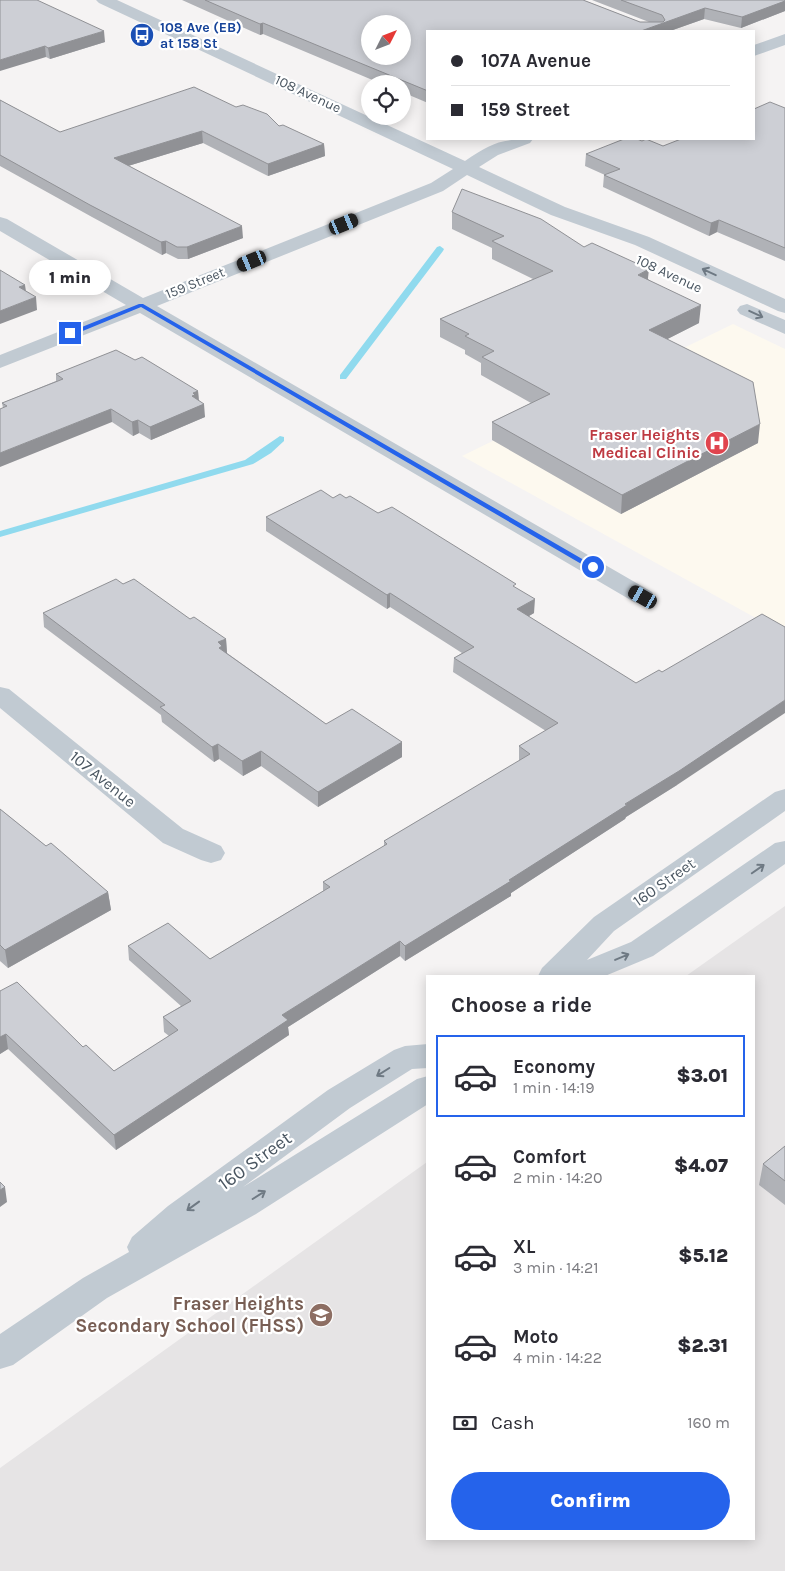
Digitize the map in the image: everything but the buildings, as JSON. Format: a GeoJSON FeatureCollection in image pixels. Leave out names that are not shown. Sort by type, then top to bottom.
{"type":"FeatureCollection","features":[{"type":"Feature","properties":{"kind":"street","name":"108 Avenue"},"geometry":{"type":"LineString","coordinates":[[107,1],[558,211],[642,241],[785,307]]}},
{"type":"Feature","properties":{"kind":"street"},"geometry":{"type":"LineString","coordinates":[[755,51],[785,39]]}},
{"type":"Feature","properties":{"kind":"street","name":"159 Street"},"geometry":{"type":"LineString","coordinates":[[0,362],[437,187],[492,151],[521,140]]}},
{"type":"Feature","properties":{"kind":"street","name":"108 Avenue"},"geometry":{"type":"LineString","coordinates":[[558,211],[629,255]]}},
{"type":"Feature","properties":{"kind":"street"},"geometry":{"type":"LineString","coordinates":[[0,223],[643,597]]}},
{"type":"Feature","properties":{"kind":"street"},"geometry":{"type":"LineString","coordinates":[[727,301],[785,328]]}},
{"type":"Feature","properties":{"kind":"street","name":"107 Avenue"},"geometry":{"type":"LineString","coordinates":[[0,694],[173,836],[211,853]]}},
{"type":"Feature","properties":{"kind":"street","name":"160 Street"},"geometry":{"type":"LineString","coordinates":[[554,975],[604,924],[785,798]]}},
{"type":"Feature","properties":{"kind":"street"},"geometry":{"type":"LineString","coordinates":[[579,975],[642,949],[785,850]]}},
{"type":"Feature","properties":{"kind":"street","name":"160 Street"},"geometry":{"type":"LineString","coordinates":[[95,1288],[180,1216],[339,1099],[405,1058],[426,1056]]}},
{"type":"Feature","properties":{"kind":"street","name":"160 Street"},"geometry":{"type":"LineString","coordinates":[[0,1354],[95,1288],[244,1204],[426,1089]]}},
{"type":"Feature","properties":{"kind":"shaded area"},"geometry":{"type":"Polygon","coordinates":[[[733,324],[785,349],[785,634],[462,456],[733,324]]]}},
{"type":"Feature","properties":{"kind":"shaded area","name":"Fraser Heights Secondary School (FHSS)"},"geometry":{"type":"Polygon","coordinates":[[[785,906],[785,1571],[0,1571],[0,1468],[426,1163],[426,1540],[755,1540],[755,975],[687,975],[785,906]]]}},
{"type":"Feature","properties":{"kind":"waterway"},"geometry":{"type":"LineString","coordinates":[[343,377],[440,249]]}},
{"type":"Feature","properties":{"kind":"waterway"},"geometry":{"type":"LineString","coordinates":[[0,534],[249,462],[267,451],[280,439]]}},
{"type":"Feature","properties":{"kind":"place","name":"108 Ave (EB) at 158 St"},"geometry":{"type":"Point","coordinates":[142,35]}},
{"type":"Feature","properties":{"kind":"place","name":"Fraser Heights Medical Clinic"},"geometry":{"type":"Point","coordinates":[717,443]}},
{"type":"Feature","properties":{"kind":"place","name":"Fraser Heights Secondary School (FHSS)"},"geometry":{"type":"Point","coordinates":[321,1315]}},
{"type":"Feature","properties":{"kind":"route"},"geometry":{"type":"LineString","coordinates":[[70,333],[141,305],[593,567]]}}]}
